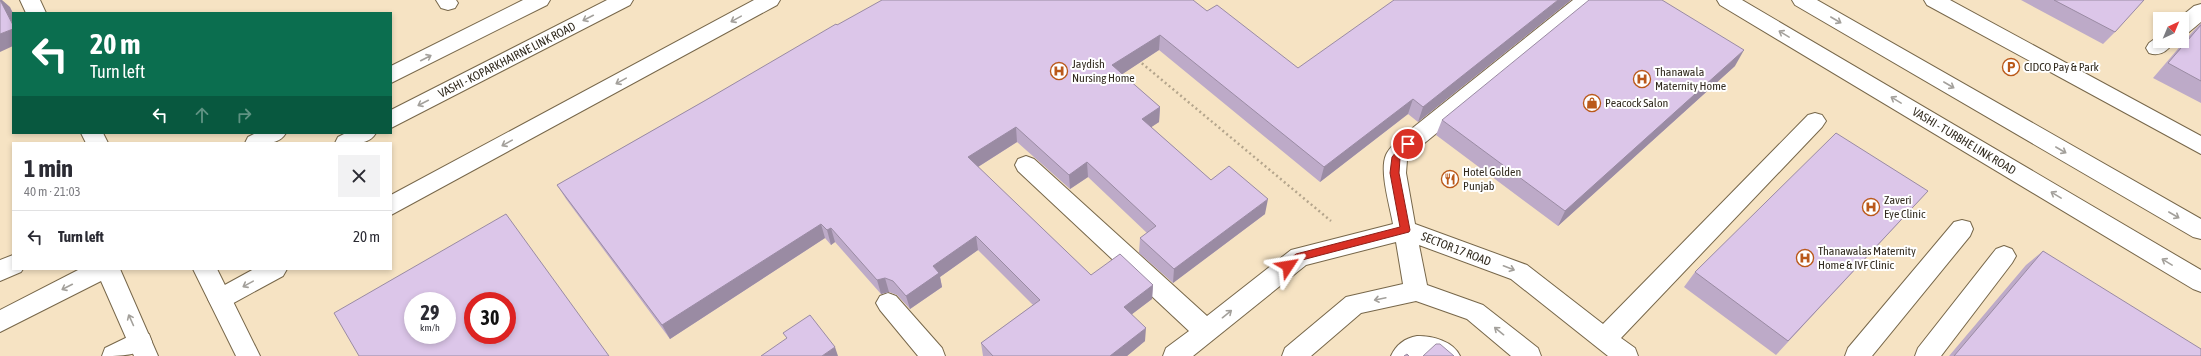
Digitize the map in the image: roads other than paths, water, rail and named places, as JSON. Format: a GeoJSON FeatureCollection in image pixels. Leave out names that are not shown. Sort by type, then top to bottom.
{"type":"FeatureCollection","features":[{"type":"Feature","properties":{"kind":"main road"},"geometry":{"type":"LineString","coordinates":[[30,0],[36,12]]}},
{"type":"Feature","properties":{"kind":"main road"},"geometry":{"type":"LineString","coordinates":[[392,74],[540,0]]}},
{"type":"Feature","properties":{"kind":"main road","name":"VASHI - KOPARKHAIRNE LINK ROAD"},"geometry":{"type":"LineString","coordinates":[[392,119],[622,0]]}},
{"type":"Feature","properties":{"kind":"main road"},"geometry":{"type":"LineString","coordinates":[[392,205],[770,0]]}},
{"type":"Feature","properties":{"kind":"main road"},"geometry":{"type":"LineString","coordinates":[[1416,291],[1395,173],[1396,157],[1408,144],[1586,0]]}},
{"type":"Feature","properties":{"kind":"main road","name":"VASHI - TURBHE LINK ROAD"},"geometry":{"type":"LineString","coordinates":[[1727,0],[2201,282]]}},
{"type":"Feature","properties":{"kind":"main road"},"geometry":{"type":"LineString","coordinates":[[1802,0],[2201,230]]}},
{"type":"Feature","properties":{"kind":"main road"},"geometry":{"type":"LineString","coordinates":[[1934,0],[2201,146]]}},
{"type":"Feature","properties":{"kind":"main road"},"geometry":{"type":"LineString","coordinates":[[2189,21],[2201,11]]}},
{"type":"Feature","properties":{"kind":"main road"},"geometry":{"type":"LineString","coordinates":[[1604,339],[1815,121]]}},
{"type":"Feature","properties":{"kind":"main road"},"geometry":{"type":"LineString","coordinates":[[258,142],[274,134]]}},
{"type":"Feature","properties":{"kind":"main road"},"geometry":{"type":"LineString","coordinates":[[348,142],[363,134]]}},
{"type":"Feature","properties":{"kind":"main road"},"geometry":{"type":"LineString","coordinates":[[1026,165],[1206,331]]}},
{"type":"Feature","properties":{"kind":"main road"},"geometry":{"type":"LineString","coordinates":[[1857,356],[1962,229]]}},
{"type":"Feature","properties":{"kind":"main road","name":"SECTOR 17 ROAD"},"geometry":{"type":"LineString","coordinates":[[1175,356],[1299,257],[1405,230],[1519,272],[1626,356]]}},
{"type":"Feature","properties":{"kind":"main road"},"geometry":{"type":"LineString","coordinates":[[1927,356],[2004,256]]}},
{"type":"Feature","properties":{"kind":"main road"},"geometry":{"type":"LineString","coordinates":[[0,271],[12,265]]}},
{"type":"Feature","properties":{"kind":"main road"},"geometry":{"type":"LineString","coordinates":[[0,322],[100,270]]}},
{"type":"Feature","properties":{"kind":"main road"},"geometry":{"type":"LineString","coordinates":[[108,270],[143,349],[114,356]]}},
{"type":"Feature","properties":{"kind":"main road"},"geometry":{"type":"LineString","coordinates":[[206,270],[248,356]]}},
{"type":"Feature","properties":{"kind":"main road"},"geometry":{"type":"LineString","coordinates":[[220,299],[273,270]]}},
{"type":"Feature","properties":{"kind":"main road"},"geometry":{"type":"LineString","coordinates":[[1294,356],[1354,304],[1416,291],[1475,312],[1529,356]]}},
{"type":"Feature","properties":{"kind":"main road"},"geometry":{"type":"LineString","coordinates":[[888,303],[933,356]]}},
{"type":"Feature","properties":{"kind":"main road"},"geometry":{"type":"LineString","coordinates":[[1403,356],[1413,347],[1423,347],[1448,356]]}},
{"type":"Feature","properties":{"kind":"place","name":"CIDCO Pay & Park"},"geometry":{"type":"Point","coordinates":[2011,67]}},
{"type":"Feature","properties":{"kind":"place","name":"Jaydish Nursing Home"},"geometry":{"type":"Point","coordinates":[1059,71]}},
{"type":"Feature","properties":{"kind":"place","name":"Thanawala Maternity Home"},"geometry":{"type":"Point","coordinates":[1642,79]}},
{"type":"Feature","properties":{"kind":"place","name":"Peacock Salon"},"geometry":{"type":"Point","coordinates":[1592,103]}},
{"type":"Feature","properties":{"kind":"place","name":"Hotel Golden Punjab"},"geometry":{"type":"Point","coordinates":[1450,179]}},
{"type":"Feature","properties":{"kind":"place","name":"Zaveri Eye Clinic"},"geometry":{"type":"Point","coordinates":[1871,207]}},
{"type":"Feature","properties":{"kind":"place","name":"Thanawalas Maternity Home & IVF Clinic"},"geometry":{"type":"Point","coordinates":[1805,258]}}]}
